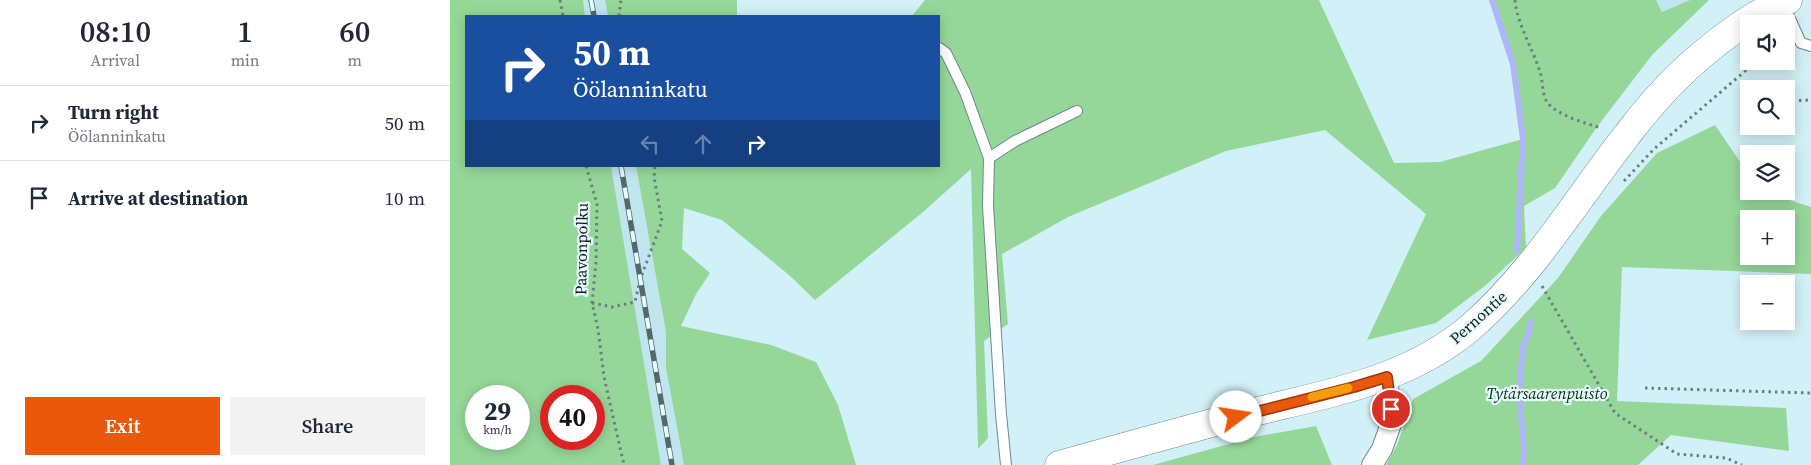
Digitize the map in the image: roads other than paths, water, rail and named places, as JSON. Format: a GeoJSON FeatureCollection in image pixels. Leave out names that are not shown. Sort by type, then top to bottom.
{"type":"FeatureCollection","features":[{"type":"Feature","properties":{"kind":"street","name":"Pernontie"},"geometry":{"type":"LineString","coordinates":[[1059,465],[1183,430],[1354,387],[1387,377],[1432,355],[1471,326],[1519,280],[1627,134],[1679,75],[1703,54],[1756,16],[1785,1]]}},
{"type":"Feature","properties":{"kind":"street"},"geometry":{"type":"LineString","coordinates":[[1372,465],[1382,449],[1392,421],[1387,377]]}},
{"type":"Feature","properties":{"kind":"lane"},"geometry":{"type":"LineString","coordinates":[[1785,1],[1801,43],[1811,46]]}},
{"type":"Feature","properties":{"kind":"lane"},"geometry":{"type":"LineString","coordinates":[[940,49],[946,53],[965,92],[989,158],[988,206],[1006,465]]}},
{"type":"Feature","properties":{"kind":"lane"},"geometry":{"type":"LineString","coordinates":[[989,158],[1015,140],[1077,111]]}},
{"type":"Feature","properties":{"kind":"waterway"},"geometry":{"type":"LineString","coordinates":[[1492,0],[1513,64],[1523,139],[1517,250]]}},
{"type":"Feature","properties":{"kind":"waterway"},"geometry":{"type":"LineString","coordinates":[[1523,465],[1524,451],[1519,392],[1523,345],[1528,335],[1531,321]]}},
{"type":"Feature","properties":{"kind":"railway"},"geometry":{"type":"LineString","coordinates":[[591,0],[594,15]]}},
{"type":"Feature","properties":{"kind":"railway"},"geometry":{"type":"LineString","coordinates":[[621,167],[672,465]]}},
{"type":"Feature","properties":{"kind":"park label","name":"Tytärsaarenpuisto"},"geometry":{"type":"Point","coordinates":[1547,393]}}]}
